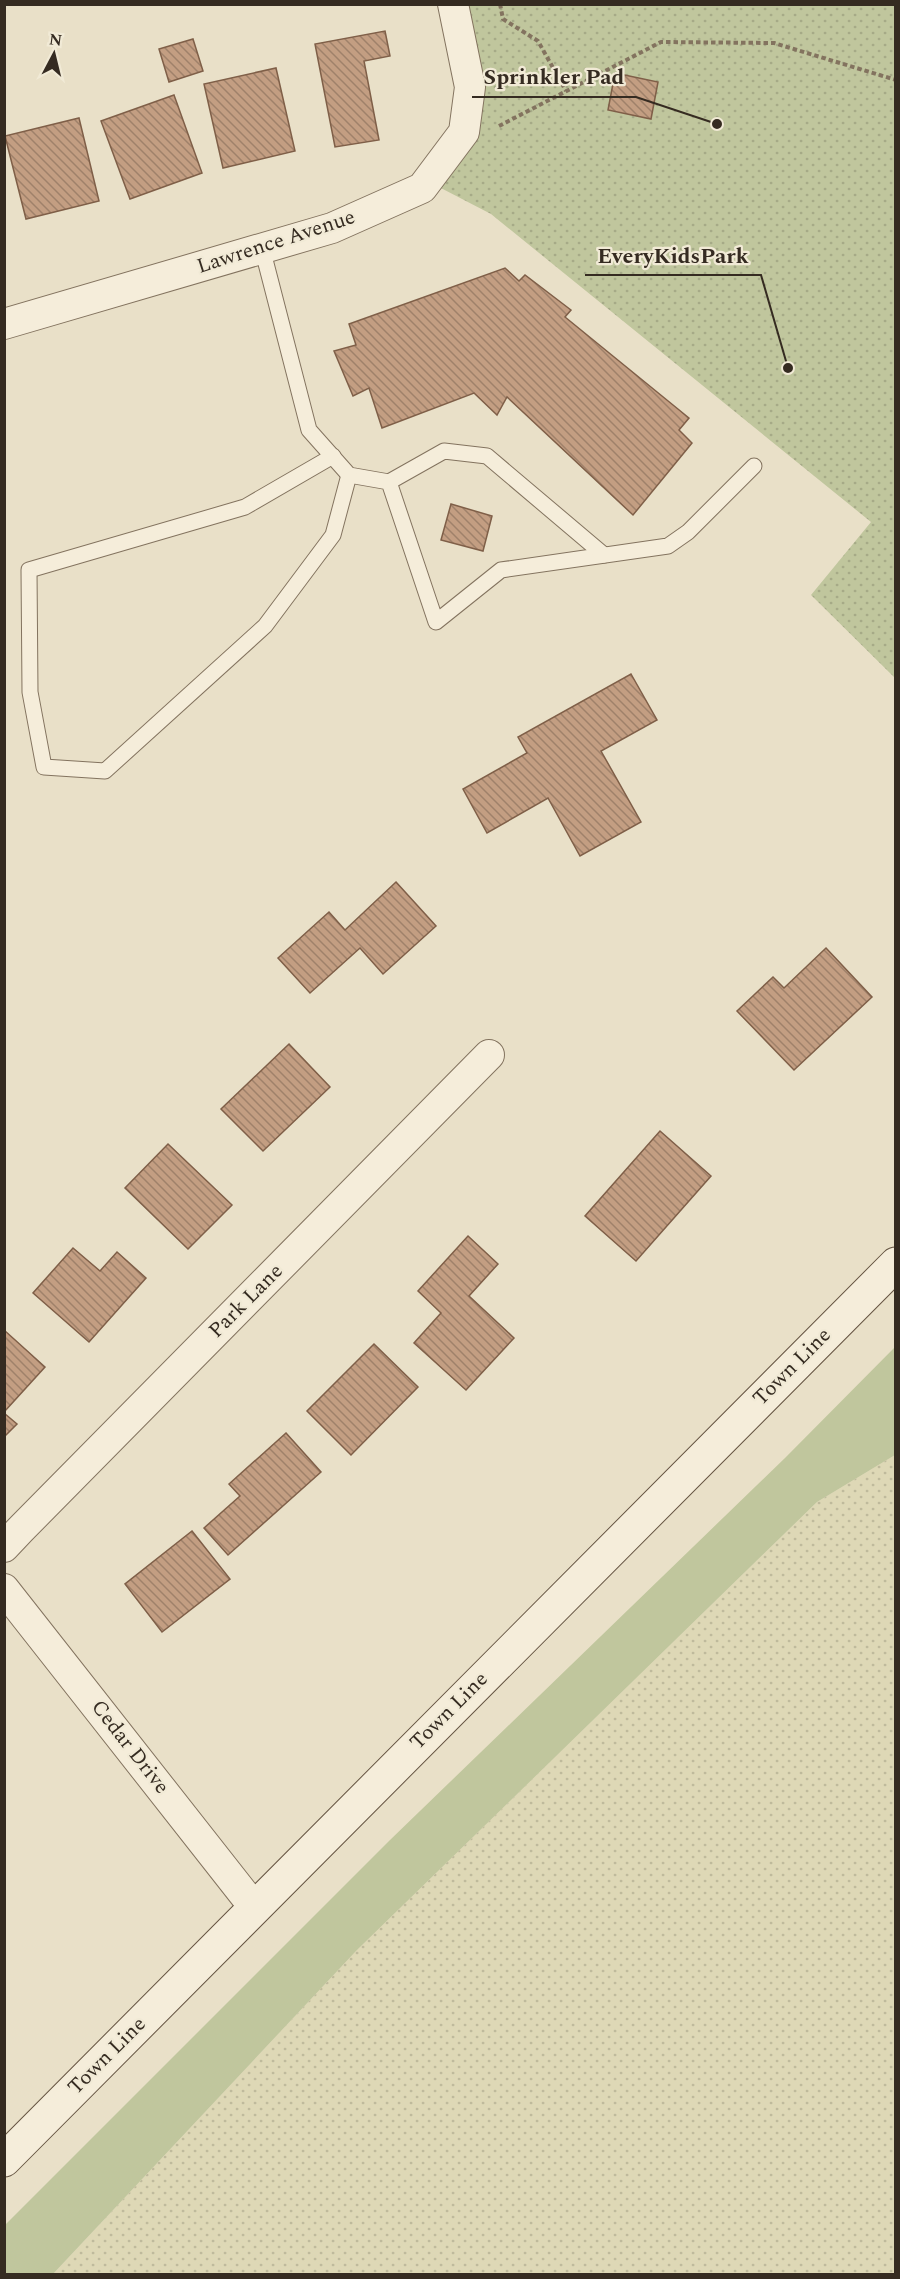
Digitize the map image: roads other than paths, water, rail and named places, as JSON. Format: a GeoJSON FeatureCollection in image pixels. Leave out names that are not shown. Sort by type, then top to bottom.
{"type":"FeatureCollection","features":[{"type":"Feature","properties":{"kind":"main road","name":"Town Line"},"geometry":{"type":"LineString","coordinates":[[4,2160],[896,1264]]}},
{"type":"Feature","properties":{"kind":"street","name":"Lawrence Avenue"},"geometry":{"type":"LineString","coordinates":[[4,324],[332,228],[422,188],[464,132],[470,87],[453,4]]}},
{"type":"Feature","properties":{"kind":"street","name":"Park Lane"},"geometry":{"type":"LineString","coordinates":[[4,1547],[489,1055]]}},
{"type":"Feature","properties":{"kind":"street","name":"Cedar Drive"},"geometry":{"type":"LineString","coordinates":[[4,1589],[254,1907]]}},
{"type":"Feature","properties":{"kind":"lane"},"geometry":{"type":"LineString","coordinates":[[262,248],[309,430],[349,475],[389,482],[444,451],[487,456],[604,555]]}},
{"type":"Feature","properties":{"kind":"lane"},"geometry":{"type":"LineString","coordinates":[[333,456],[245,507],[29,570],[30,692],[44,767],[105,771],[265,626],[333,535],[349,475]]}},
{"type":"Feature","properties":{"kind":"lane"},"geometry":{"type":"LineString","coordinates":[[389,482],[436,622],[501,570],[668,546],[688,532],[754,466]]}},
{"type":"Feature","properties":{"kind":"place","name":"Sprinkler Pad"},"geometry":{"type":"Point","coordinates":[717,124]}},
{"type":"Feature","properties":{"kind":"place","name":"EveryKidsPark"},"geometry":{"type":"Point","coordinates":[788,368]}}]}
